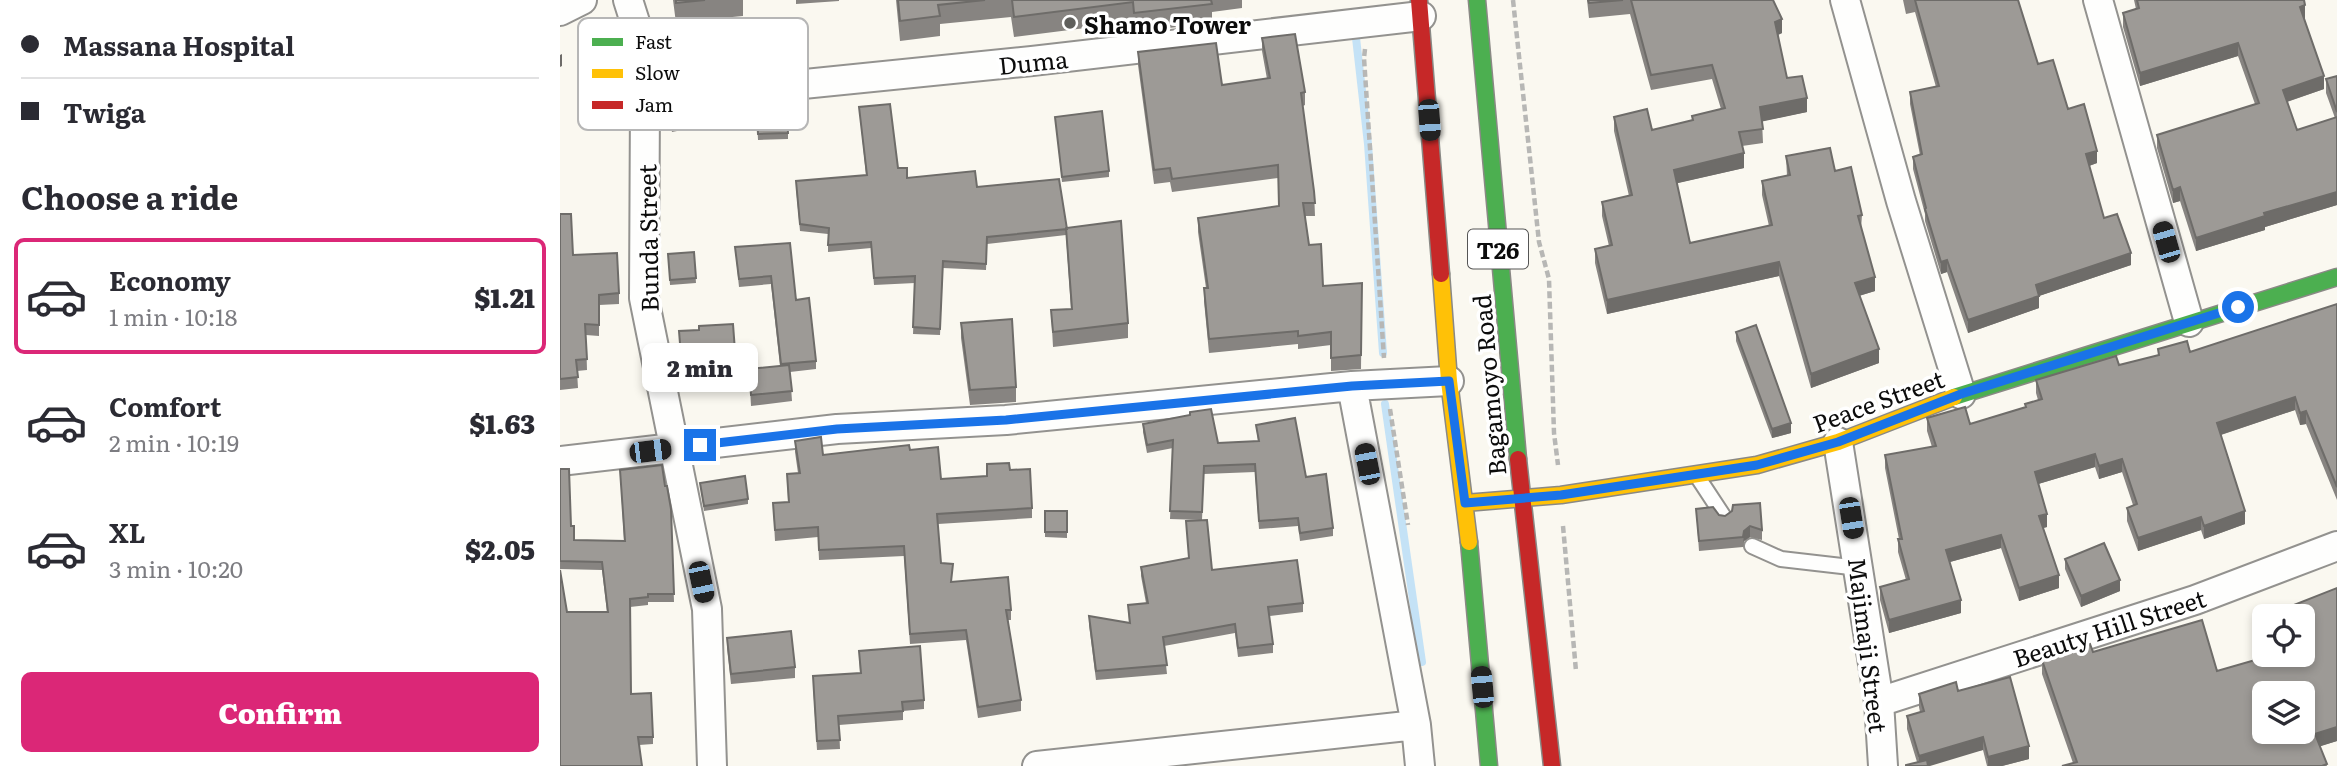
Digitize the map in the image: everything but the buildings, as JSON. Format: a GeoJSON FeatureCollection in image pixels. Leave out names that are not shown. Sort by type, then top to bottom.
{"type":"FeatureCollection","features":[{"type":"Feature","properties":{"kind":"main road","name":"Bagamoyo Road"},"geometry":{"type":"LineString","coordinates":[[1477,0],[1521,498],[1552,766]]}},
{"type":"Feature","properties":{"kind":"main road","name":"Bagamoyo Road"},"geometry":{"type":"LineString","coordinates":[[1420,8],[1449,381],[1465,503],[1489,766]]}},
{"type":"Feature","properties":{"kind":"main road","name":"Peace Street"},"geometry":{"type":"LineString","coordinates":[[1465,503],[1561,495],[1757,465],[1838,442],[1961,394],[2337,277]]}},
{"type":"Feature","properties":{"kind":"street"},"geometry":{"type":"LineString","coordinates":[[560,11],[582,0]]}},
{"type":"Feature","properties":{"kind":"street","name":"Bunda Street"},"geometry":{"type":"LineString","coordinates":[[628,0],[634,18]]}},
{"type":"Feature","properties":{"kind":"street"},"geometry":{"type":"LineString","coordinates":[[1845,0],[1901,201],[1961,394]]}},
{"type":"Feature","properties":{"kind":"street"},"geometry":{"type":"LineString","coordinates":[[2098,0],[2189,322]]}},
{"type":"Feature","properties":{"kind":"street","name":"Duma"},"geometry":{"type":"LineString","coordinates":[[808,84],[1046,60],[1420,8]]}},
{"type":"Feature","properties":{"kind":"street","name":"Bunda Street"},"geometry":{"type":"LineString","coordinates":[[645,130],[644,298],[707,609],[712,766]]}},
{"type":"Feature","properties":{"kind":"street"},"geometry":{"type":"LineString","coordinates":[[560,461],[837,429],[1006,420],[1352,386],[1449,381]]}},
{"type":"Feature","properties":{"kind":"street"},"geometry":{"type":"LineString","coordinates":[[1352,386],[1416,725],[1420,766]]}},
{"type":"Feature","properties":{"kind":"street","name":"Majimaji Street"},"geometry":{"type":"LineString","coordinates":[[1838,442],[1860,568],[1879,702],[1883,766]]}},
{"type":"Feature","properties":{"kind":"street","name":"Beauty Hill Street"},"geometry":{"type":"LineString","coordinates":[[1879,702],[2194,600],[2337,546]]}},
{"type":"Feature","properties":{"kind":"street"},"geometry":{"type":"LineString","coordinates":[[1037,766],[1416,725]]}},
{"type":"Feature","properties":{"kind":"lane"},"geometry":{"type":"LineString","coordinates":[[1696,475],[1724,517]]}},
{"type":"Feature","properties":{"kind":"lane"},"geometry":{"type":"LineString","coordinates":[[1752,546],[1781,559],[1860,568]]}},
{"type":"Feature","properties":{"kind":"path"},"geometry":{"type":"LineString","coordinates":[[1513,0],[1539,242],[1549,279],[1554,433],[1576,672]]}},
{"type":"Feature","properties":{"kind":"waterway"},"geometry":{"type":"LineString","coordinates":[[1355,29],[1368,144],[1383,353]]}},
{"type":"Feature","properties":{"kind":"waterway"},"geometry":{"type":"LineString","coordinates":[[1385,404],[1422,662]]}},
{"type":"Feature","properties":{"kind":"traffic: fast"},"geometry":{"type":"LineString","coordinates":[[1477,0],[1518,459]]}},
{"type":"Feature","properties":{"kind":"traffic: fast"},"geometry":{"type":"LineString","coordinates":[[1954,397],[2337,277]]}},
{"type":"Feature","properties":{"kind":"traffic: fast"},"geometry":{"type":"LineString","coordinates":[[1469,542],[1489,766]]}},
{"type":"Feature","properties":{"kind":"traffic: slow"},"geometry":{"type":"LineString","coordinates":[[1441,274],[1449,381],[1469,542]]}},
{"type":"Feature","properties":{"kind":"traffic: slow"},"geometry":{"type":"LineString","coordinates":[[1465,503],[1561,495],[1757,465],[1838,442],[1954,397]]}},
{"type":"Feature","properties":{"kind":"traffic: jam"},"geometry":{"type":"LineString","coordinates":[[1419,0],[1441,274]]}},
{"type":"Feature","properties":{"kind":"traffic: jam"},"geometry":{"type":"LineString","coordinates":[[1518,459],[1552,766]]}},
{"type":"Feature","properties":{"kind":"place","name":"Shamo Tower"},"geometry":{"type":"Point","coordinates":[1070,23]}},
{"type":"Feature","properties":{"kind":"route"},"geometry":{"type":"LineString","coordinates":[[700,445],[837,429],[1006,420],[1352,386],[1449,381],[1465,503],[1561,495],[1757,465],[1838,442],[1961,394],[2238,307]]}}]}
